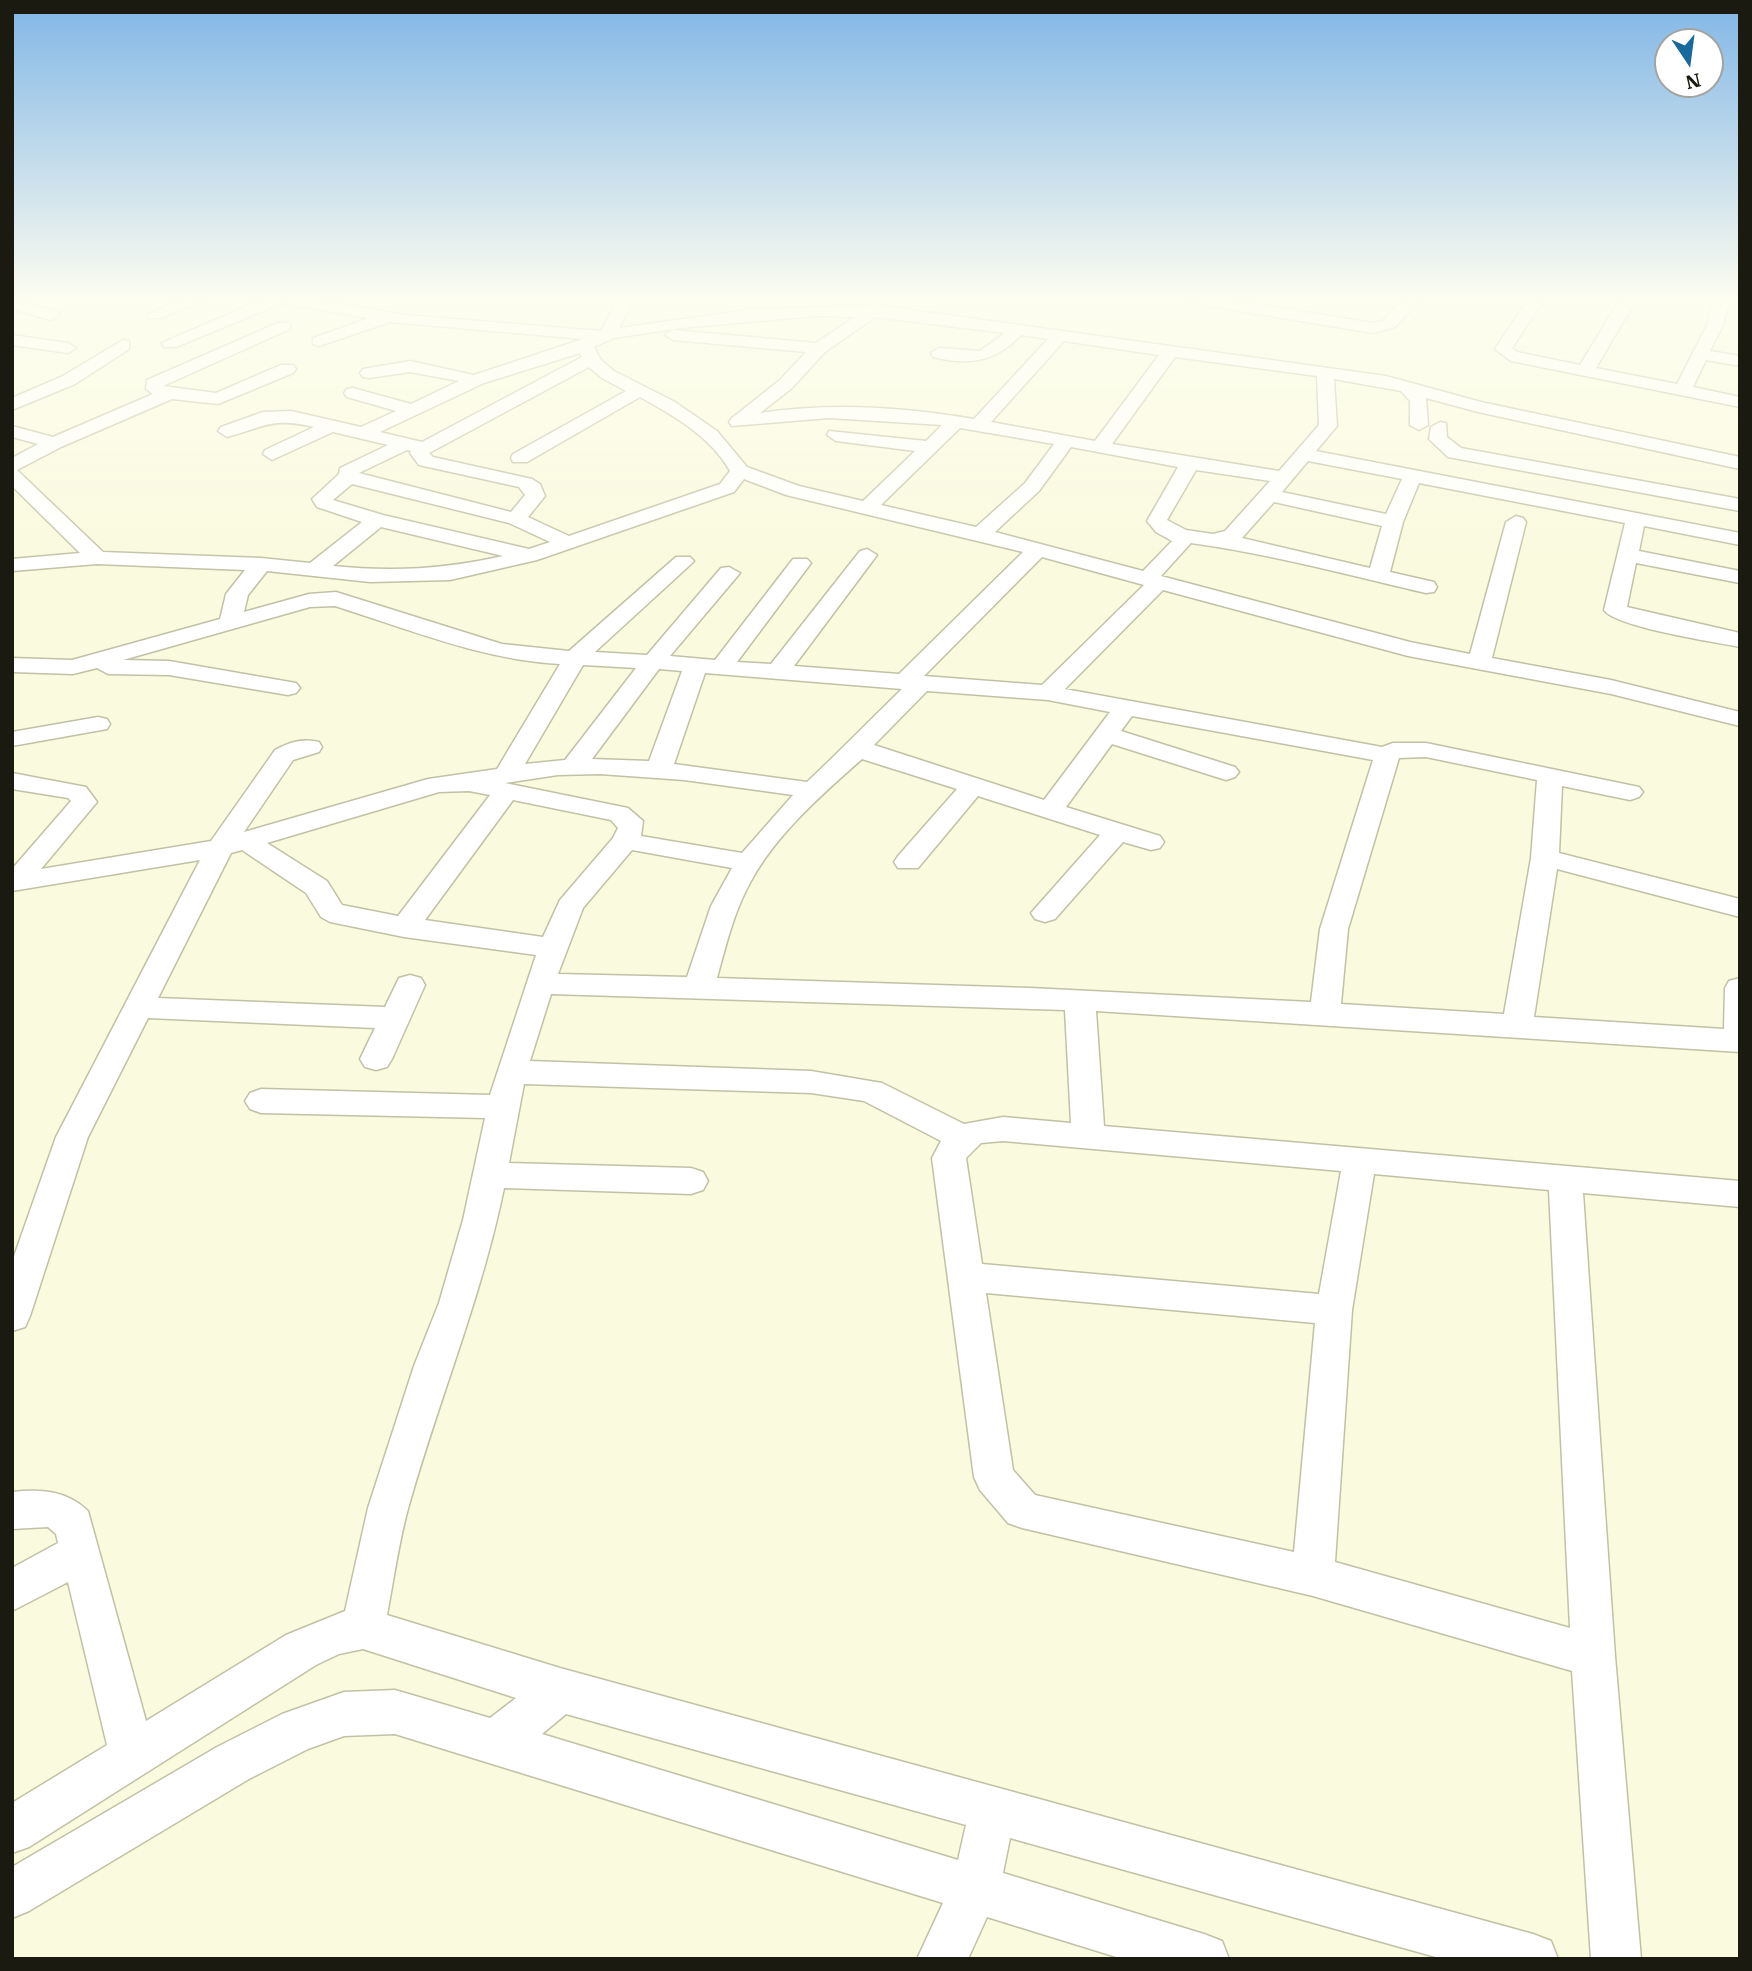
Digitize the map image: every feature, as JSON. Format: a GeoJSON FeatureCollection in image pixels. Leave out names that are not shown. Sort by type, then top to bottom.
{"type":"FeatureCollection","features":[{"type":"Feature","properties":{"kind":"street"},"geometry":{"type":"LineString","coordinates":[[12,405],[46,390]]}},
{"type":"Feature","properties":{"kind":"street"},"geometry":{"type":"LineString","coordinates":[[161,390],[218,399],[239,390]]}},
{"type":"Feature","properties":{"kind":"street"},"geometry":{"type":"LineString","coordinates":[[363,433],[452,390]]}},
{"type":"Feature","properties":{"kind":"street"},"geometry":{"type":"LineString","coordinates":[[349,476],[347,472],[351,469],[415,445],[518,390]]}},
{"type":"Feature","properties":{"kind":"street"},"geometry":{"type":"LineString","coordinates":[[520,458],[640,390],[726,449],[740,471],[793,491],[980,534],[1396,646],[1611,687],[1740,719]]}},
{"type":"Feature","properties":{"kind":"street"},"geometry":{"type":"LineString","coordinates":[[711,437],[738,422],[778,390]]}},
{"type":"Feature","properties":{"kind":"street"},"geometry":{"type":"LineString","coordinates":[[804,390],[870,412]]}},
{"type":"Feature","properties":{"kind":"street"},"geometry":{"type":"LineString","coordinates":[[978,425],[1010,390]]}},
{"type":"Feature","properties":{"kind":"street"},"geometry":{"type":"LineString","coordinates":[[1100,447],[1141,390]]}},
{"type":"Feature","properties":{"kind":"street"},"geometry":{"type":"LineString","coordinates":[[1224,540],[1232,536],[1271,495],[1282,477],[1328,426],[1326,390]]}},
{"type":"Feature","properties":{"kind":"street"},"geometry":{"type":"LineString","coordinates":[[1411,390],[1419,400],[1419,425]]}},
{"type":"Feature","properties":{"kind":"street"},"geometry":{"type":"LineString","coordinates":[[1419,390],[1491,410],[1740,463]]}},
{"type":"Feature","properties":{"kind":"street"},"geometry":{"type":"LineString","coordinates":[[1676,390],[1740,402]]}},
{"type":"Feature","properties":{"kind":"street"},"geometry":{"type":"LineString","coordinates":[[12,466],[54,443],[170,393]]}},
{"type":"Feature","properties":{"kind":"street"},"geometry":{"type":"LineString","coordinates":[[353,393],[411,409]]}},
{"type":"Feature","properties":{"kind":"street"},"geometry":{"type":"LineString","coordinates":[[738,422],[764,416],[870,412],[957,421],[1282,477]]}},
{"type":"Feature","properties":{"kind":"street"},"geometry":{"type":"LineString","coordinates":[[227,431],[277,415],[415,445]]}},
{"type":"Feature","properties":{"kind":"street"},"geometry":{"type":"LineString","coordinates":[[867,508],[957,421]]}},
{"type":"Feature","properties":{"kind":"street"},"geometry":{"type":"LineString","coordinates":[[272,454],[332,425]]}},
{"type":"Feature","properties":{"kind":"street"},"geometry":{"type":"LineString","coordinates":[[1440,428],[1438,439],[1455,453],[1740,505]]}},
{"type":"Feature","properties":{"kind":"street"},"geometry":{"type":"LineString","coordinates":[[12,431],[54,443]]}},
{"type":"Feature","properties":{"kind":"street"},"geometry":{"type":"LineString","coordinates":[[836,435],[929,447]]}},
{"type":"Feature","properties":{"kind":"street"},"geometry":{"type":"LineString","coordinates":[[980,534],[1032,487],[1068,440]]}},
{"type":"Feature","properties":{"kind":"street"},"geometry":{"type":"LineString","coordinates":[[415,445],[426,461],[525,483],[533,488],[535,496],[516,519]]}},
{"type":"Feature","properties":{"kind":"street"},"geometry":{"type":"LineString","coordinates":[[1302,454],[1740,539]]}},
{"type":"Feature","properties":{"kind":"street"},"geometry":{"type":"LineString","coordinates":[[1190,463],[1157,521],[1163,528],[1182,536],[1224,540],[1378,578],[1426,587]]}},
{"type":"Feature","properties":{"kind":"street"},"geometry":{"type":"LineString","coordinates":[[12,565],[97,558],[261,564],[370,576],[450,574],[530,556],[727,488],[740,471]]}},
{"type":"Feature","properties":{"kind":"street"},"geometry":{"type":"LineString","coordinates":[[1378,578],[1393,523],[1413,475]]}},
{"type":"Feature","properties":{"kind":"street"},"geometry":{"type":"LineString","coordinates":[[530,556],[377,520],[324,503],[322,499],[325,493],[349,476],[516,519],[568,543]]}},
{"type":"Feature","properties":{"kind":"street"},"geometry":{"type":"LineString","coordinates":[[17,485],[97,558]]}},
{"type":"Feature","properties":{"kind":"street"},"geometry":{"type":"LineString","coordinates":[[1271,495],[1393,523]]}},
{"type":"Feature","properties":{"kind":"street"},"geometry":{"type":"LineString","coordinates":[[1636,519],[1615,610],[1630,617],[1740,640]]}},
{"type":"Feature","properties":{"kind":"street"},"geometry":{"type":"LineString","coordinates":[[316,569],[377,520]]}},
{"type":"Feature","properties":{"kind":"street"},"geometry":{"type":"LineString","coordinates":[[1479,662],[1516,522]]}},
{"type":"Feature","properties":{"kind":"street"},"geometry":{"type":"LineString","coordinates":[[1048,693],[1153,581],[1182,542],[1182,536]]}},
{"type":"Feature","properties":{"kind":"street"},"geometry":{"type":"LineString","coordinates":[[699,987],[727,901],[751,863],[812,790],[861,747],[864,739],[914,682],[1038,549]]}},
{"type":"Feature","properties":{"kind":"street"},"geometry":{"type":"LineString","coordinates":[[778,671],[867,555]]}},
{"type":"Feature","properties":{"kind":"street"},"geometry":{"type":"LineString","coordinates":[[1627,555],[1740,577]]}},
{"type":"Feature","properties":{"kind":"street"},"geometry":{"type":"LineString","coordinates":[[404,928],[507,782],[576,657],[684,561]]}},
{"type":"Feature","properties":{"kind":"street"},"geometry":{"type":"LineString","coordinates":[[721,667],[800,563]]}},
{"type":"Feature","properties":{"kind":"street"},"geometry":{"type":"LineString","coordinates":[[230,623],[237,594],[261,564]]}},
{"type":"Feature","properties":{"kind":"street"},"geometry":{"type":"LineString","coordinates":[[575,764],[653,662],[729,573]]}},
{"type":"Feature","properties":{"kind":"street"},"geometry":{"type":"LineString","coordinates":[[73,667],[309,601],[336,599],[498,650],[540,657],[696,665],[1048,693],[1387,755]]}},
{"type":"Feature","properties":{"kind":"street"},"geometry":{"type":"LineString","coordinates":[[12,665],[169,668],[288,688]]}},
{"type":"Feature","properties":{"kind":"street"},"geometry":{"type":"LineString","coordinates":[[659,770],[696,665]]}},
{"type":"Feature","properties":{"kind":"street"},"geometry":{"type":"LineString","coordinates":[[1051,809],[1126,707]]}},
{"type":"Feature","properties":{"kind":"street"},"geometry":{"type":"LineString","coordinates":[[12,739],[99,724]]}},
{"type":"Feature","properties":{"kind":"street"},"geometry":{"type":"LineString","coordinates":[[1106,734],[1226,772]]}},
{"type":"Feature","properties":{"kind":"street"},"geometry":{"type":"LineString","coordinates":[[12,1316],[72,1137],[137,1007],[284,755],[297,748],[310,747]]}},
{"type":"Feature","properties":{"kind":"street"},"geometry":{"type":"LineString","coordinates":[[861,747],[869,753],[1151,842]]}},
{"type":"Feature","properties":{"kind":"street"},"geometry":{"type":"LineString","coordinates":[[1325,1013],[1334,929],[1387,755],[1393,750],[1405,748],[1630,792]]}},
{"type":"Feature","properties":{"kind":"street"},"geometry":{"type":"LineString","coordinates":[[15,881],[103,870],[232,844],[437,784],[507,782],[575,764],[659,770],[812,790]]}},
{"type":"Feature","properties":{"kind":"street"},"geometry":{"type":"LineString","coordinates":[[1517,1026],[1545,858],[1550,775]]}},
{"type":"Feature","properties":{"kind":"street"},"geometry":{"type":"LineString","coordinates":[[12,781],[77,792],[84,803],[15,881]]}},
{"type":"Feature","properties":{"kind":"street"},"geometry":{"type":"LineString","coordinates":[[363,1628],[388,1508],[433,1366],[457,1303],[507,1090],[539,984],[570,906],[625,841],[631,828],[630,821],[619,814],[507,782]]}},
{"type":"Feature","properties":{"kind":"street"},"geometry":{"type":"LineString","coordinates":[[908,862],[974,785]]}},
{"type":"Feature","properties":{"kind":"street"},"geometry":{"type":"LineString","coordinates":[[1045,913],[1118,831]]}},
{"type":"Feature","properties":{"kind":"street"},"geometry":{"type":"LineString","coordinates":[[625,841],[751,863]]}},
{"type":"Feature","properties":{"kind":"street"},"geometry":{"type":"LineString","coordinates":[[232,844],[317,887],[331,911],[340,916],[404,928],[552,948]]}},
{"type":"Feature","properties":{"kind":"street"},"geometry":{"type":"LineString","coordinates":[[1545,858],[1740,908]]}},
{"type":"Feature","properties":{"kind":"street"},"geometry":{"type":"LineString","coordinates":[[539,984],[1080,1001],[1325,1013],[1739,1041],[1740,988]]}},
{"type":"Feature","properties":{"kind":"street"},"geometry":{"type":"LineString","coordinates":[[376,1059],[410,985]]}},
{"type":"Feature","properties":{"kind":"street"},"geometry":{"type":"LineString","coordinates":[[1080,1001],[1088,1135]]}},
{"type":"Feature","properties":{"kind":"street"},"geometry":{"type":"LineString","coordinates":[[137,1007],[395,1018]]}},
{"type":"Feature","properties":{"kind":"street"},"geometry":{"type":"LineString","coordinates":[[261,1101],[507,1090],[811,1082],[851,1086],[888,1098],[963,1138]]}},
{"type":"Feature","properties":{"kind":"street"},"geometry":{"type":"LineString","coordinates":[[1593,1656],[1313,1576],[1065,1522],[1022,1510],[994,1477],[949,1158],[954,1143],[975,1130],[1003,1129],[1740,1194]]}},
{"type":"Feature","properties":{"kind":"street"},"geometry":{"type":"LineString","coordinates":[[1313,1576],[1334,1310],[1359,1162]]}},
{"type":"Feature","properties":{"kind":"street"},"geometry":{"type":"LineString","coordinates":[[489,1175],[691,1181]]}},
{"type":"Feature","properties":{"kind":"street"},"geometry":{"type":"LineString","coordinates":[[1565,1179],[1593,1656],[1616,1959]]}},
{"type":"Feature","properties":{"kind":"street"},"geometry":{"type":"LineString","coordinates":[[965,1278],[1334,1310]]}},
{"type":"Feature","properties":{"kind":"street"},"geometry":{"type":"LineString","coordinates":[[12,1511],[41,1508],[61,1511],[74,1524],[132,1755]]}},
{"type":"Feature","properties":{"kind":"street"},"geometry":{"type":"LineString","coordinates":[[12,1591],[81,1552]]}},
{"type":"Feature","properties":{"kind":"street"},"geometry":{"type":"LineString","coordinates":[[12,1830],[301,1650],[334,1634],[363,1628],[559,1690],[984,1851],[1204,1959]]}},
{"type":"Feature","properties":{"kind":"street"},"geometry":{"type":"LineString","coordinates":[[496,1743],[559,1690]]}},
{"type":"Feature","properties":{"kind":"street"},"geometry":{"type":"LineString","coordinates":[[12,1894],[233,1763],[298,1730],[344,1714],[395,1712],[496,1743],[984,1851],[1533,1959]]}},
{"type":"Feature","properties":{"kind":"street"},"geometry":{"type":"LineString","coordinates":[[942,1959],[984,1851]]}}]}
